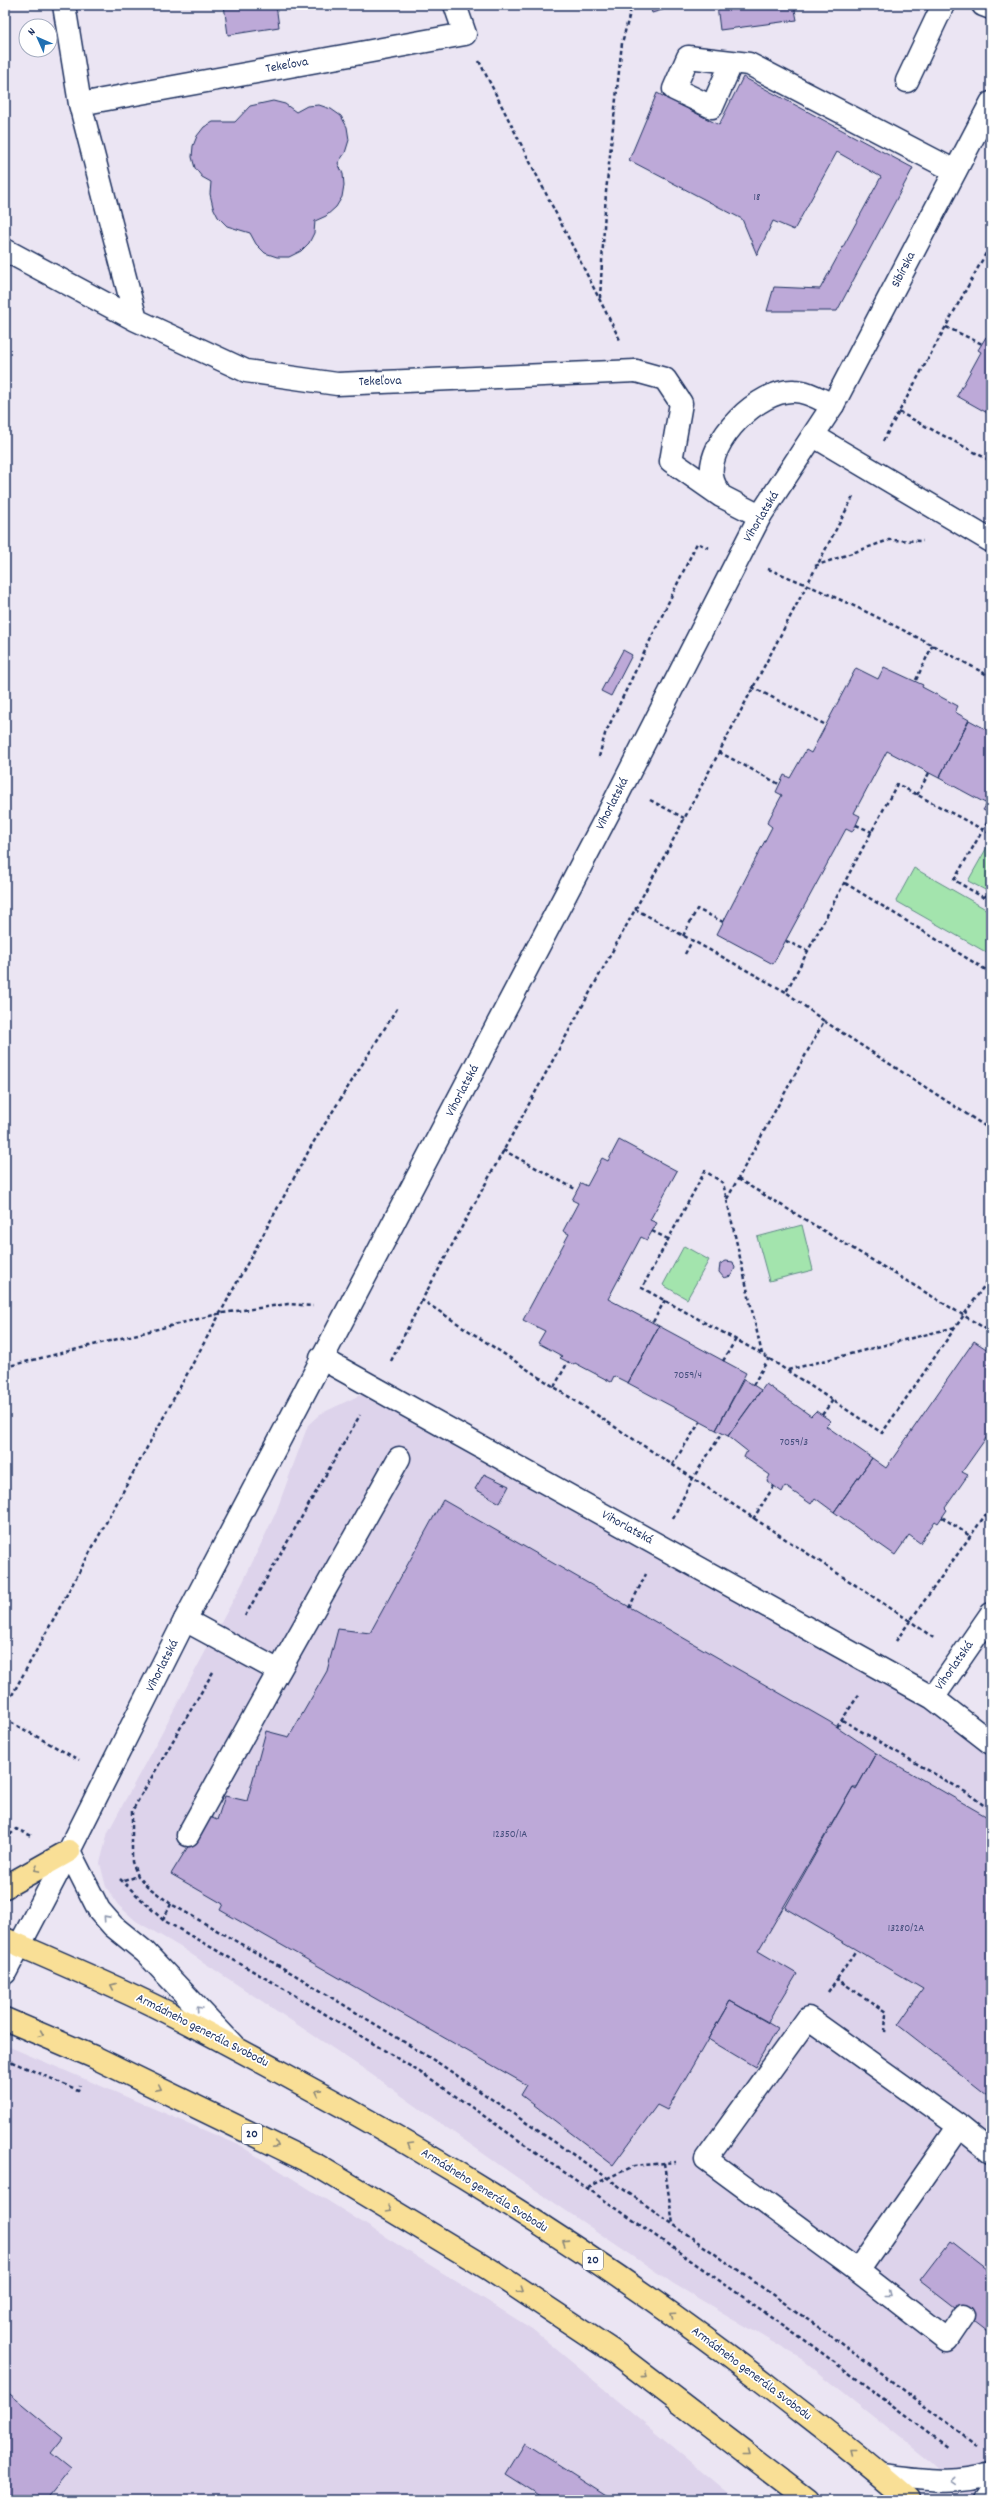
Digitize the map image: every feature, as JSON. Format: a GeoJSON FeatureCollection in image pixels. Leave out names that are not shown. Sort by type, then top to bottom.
{"type":"FeatureCollection","features":[{"type":"Feature","properties":{"kind":"main road"},"geometry":{"type":"LineString","coordinates":[[5,1887],[69,1851]]}},
{"type":"Feature","properties":{"kind":"main road","name":"Armádneho generála Svobodu"},"geometry":{"type":"LineString","coordinates":[[12,1942],[124,1991],[235,2048],[359,2115],[467,2180],[612,2272],[716,2346],[881,2475],[908,2500]]}},
{"type":"Feature","properties":{"kind":"main road","name":"20"},"geometry":{"type":"LineString","coordinates":[[5,2019],[94,2057],[318,2166],[489,2269],[614,2352],[807,2500]]}},
{"type":"Feature","properties":{"kind":"street"},"geometry":{"type":"LineString","coordinates":[[64,5],[80,104],[136,320]]}},
{"type":"Feature","properties":{"kind":"street"},"geometry":{"type":"LineString","coordinates":[[455,5],[465,34]]}},
{"type":"Feature","properties":{"kind":"street"},"geometry":{"type":"LineString","coordinates":[[907,81],[943,5]]}},
{"type":"Feature","properties":{"kind":"street"},"geometry":{"type":"LineString","coordinates":[[983,5],[991,8]]}},
{"type":"Feature","properties":{"kind":"street","name":"Tekeľova"},"geometry":{"type":"LineString","coordinates":[[80,104],[465,34]]}},
{"type":"Feature","properties":{"kind":"street"},"geometry":{"type":"LineString","coordinates":[[732,62],[749,64],[955,172]]}},
{"type":"Feature","properties":{"kind":"street","name":"Sibírska"},"geometry":{"type":"LineString","coordinates":[[814,436],[833,406],[991,102]]}},
{"type":"Feature","properties":{"kind":"street","name":"Tekeľova"},"geometry":{"type":"LineString","coordinates":[[5,250],[136,320],[246,371],[337,384],[636,371],[665,379],[681,403],[671,461],[721,496]]}},
{"type":"Feature","properties":{"kind":"street"},"geometry":{"type":"LineString","coordinates":[[760,516],[721,496],[712,476],[717,451],[722,438],[750,409],[769,397],[793,391],[809,394],[833,406]]}},
{"type":"Feature","properties":{"kind":"street"},"geometry":{"type":"LineString","coordinates":[[814,436],[991,541]]}},
{"type":"Feature","properties":{"kind":"street","name":"Vihorlatská"},"geometry":{"type":"LineString","coordinates":[[5,1973],[12,1942],[69,1851],[185,1620],[321,1358],[349,1308],[613,804],[760,516],[814,436]]}},
{"type":"Feature","properties":{"kind":"street","name":"Vihorlatská"},"geometry":{"type":"LineString","coordinates":[[321,1358],[933,1698],[991,1743]]}},
{"type":"Feature","properties":{"kind":"street"},"geometry":{"type":"LineString","coordinates":[[188,1835],[399,1458]]}},
{"type":"Feature","properties":{"kind":"street","name":"Vihorlatská"},"geometry":{"type":"LineString","coordinates":[[933,1698],[991,1614]]}},
{"type":"Feature","properties":{"kind":"street"},"geometry":{"type":"LineString","coordinates":[[185,1620],[279,1671]]}},
{"type":"Feature","properties":{"kind":"street"},"geometry":{"type":"LineString","coordinates":[[69,1851],[99,1910],[113,1926],[145,1952],[235,2048]]}},
{"type":"Feature","properties":{"kind":"street"},"geometry":{"type":"LineString","coordinates":[[964,2315],[947,2340],[858,2271],[706,2159],[808,2018],[959,2126],[991,2152]]}},
{"type":"Feature","properties":{"kind":"street"},"geometry":{"type":"LineString","coordinates":[[858,2271],[959,2126]]}},
{"type":"Feature","properties":{"kind":"street"},"geometry":{"type":"LineString","coordinates":[[881,2475],[940,2482],[989,2481],[986,2500]]}},
{"type":"Feature","properties":{"kind":"path"},"geometry":{"type":"LineString","coordinates":[[600,299],[606,192],[622,43],[632,5]]}},
{"type":"Feature","properties":{"kind":"path"},"geometry":{"type":"LineString","coordinates":[[465,34],[636,371]]}},
{"type":"Feature","properties":{"kind":"path"},"geometry":{"type":"LineString","coordinates":[[985,2450],[821,2329],[606,2177],[440,2064],[295,1975],[171,1904],[138,1876],[132,1862],[132,1811],[405,1337],[422,1300],[719,752],[815,566],[991,244]]}},
{"type":"Feature","properties":{"kind":"path"},"geometry":{"type":"LineString","coordinates":[[946,327],[982,344]]}},
{"type":"Feature","properties":{"kind":"path"},"geometry":{"type":"LineString","coordinates":[[900,412],[991,461]]}},
{"type":"Feature","properties":{"kind":"path"},"geometry":{"type":"LineString","coordinates":[[815,566],[889,540],[922,541]]}},
{"type":"Feature","properties":{"kind":"path"},"geometry":{"type":"LineString","coordinates":[[605,734],[697,543],[807,584],[933,644],[991,677]]}},
{"type":"Feature","properties":{"kind":"path"},"geometry":{"type":"LineString","coordinates":[[916,680],[933,644]]}},
{"type":"Feature","properties":{"kind":"path"},"geometry":{"type":"LineString","coordinates":[[752,687],[826,725]]}},
{"type":"Feature","properties":{"kind":"path"},"geometry":{"type":"LineString","coordinates":[[719,752],[779,784]]}},
{"type":"Feature","properties":{"kind":"path"},"geometry":{"type":"LineString","coordinates":[[917,795],[929,773]]}},
{"type":"Feature","properties":{"kind":"path"},"geometry":{"type":"LineString","coordinates":[[786,992],[897,784],[991,834]]}},
{"type":"Feature","properties":{"kind":"path"},"geometry":{"type":"LineString","coordinates":[[991,816],[954,880],[991,902]]}},
{"type":"Feature","properties":{"kind":"path"},"geometry":{"type":"LineString","coordinates":[[856,825],[872,832]]}},
{"type":"Feature","properties":{"kind":"path"},"geometry":{"type":"LineString","coordinates":[[845,883],[991,973]]}},
{"type":"Feature","properties":{"kind":"path"},"geometry":{"type":"LineString","coordinates":[[983,898],[991,893]]}},
{"type":"Feature","properties":{"kind":"path"},"geometry":{"type":"LineString","coordinates":[[635,909],[786,992],[824,1021],[991,1130]]}},
{"type":"Feature","properties":{"kind":"path"},"geometry":{"type":"LineString","coordinates":[[683,936],[697,910],[723,922]]}},
{"type":"Feature","properties":{"kind":"path"},"geometry":{"type":"LineString","coordinates":[[685,954],[692,940]]}},
{"type":"Feature","properties":{"kind":"path"},"geometry":{"type":"LineString","coordinates":[[786,940],[808,951]]}},
{"type":"Feature","properties":{"kind":"path"},"geometry":{"type":"LineString","coordinates":[[5,1708],[222,1313],[313,1143],[398,1007]]}},
{"type":"Feature","properties":{"kind":"path"},"geometry":{"type":"LineString","coordinates":[[727,1199],[824,1021]]}},
{"type":"Feature","properties":{"kind":"path"},"geometry":{"type":"LineString","coordinates":[[503,1150],[577,1190]]}},
{"type":"Feature","properties":{"kind":"path"},"geometry":{"type":"LineString","coordinates":[[762,1354],[724,1183],[705,1171],[642,1288],[769,1358],[882,1433],[991,1276]]}},
{"type":"Feature","properties":{"kind":"path"},"geometry":{"type":"LineString","coordinates":[[738,1179],[991,1332]]}},
{"type":"Feature","properties":{"kind":"path"},"geometry":{"type":"LineString","coordinates":[[652,1231],[668,1239]]}},
{"type":"Feature","properties":{"kind":"path"},"geometry":{"type":"LineString","coordinates":[[422,1300],[910,1622],[991,1506]]}},
{"type":"Feature","properties":{"kind":"path"},"geometry":{"type":"LineString","coordinates":[[653,1322],[665,1300]]}},
{"type":"Feature","properties":{"kind":"path"},"geometry":{"type":"LineString","coordinates":[[5,1367],[222,1313],[288,1304],[349,1308]]}},
{"type":"Feature","properties":{"kind":"path"},"geometry":{"type":"LineString","coordinates":[[788,1370],[955,1327]]}},
{"type":"Feature","properties":{"kind":"path"},"geometry":{"type":"LineString","coordinates":[[723,1360],[736,1339]]}},
{"type":"Feature","properties":{"kind":"path"},"geometry":{"type":"LineString","coordinates":[[753,1385],[769,1358]]}},
{"type":"Feature","properties":{"kind":"path"},"geometry":{"type":"LineString","coordinates":[[554,1387],[568,1362]]}},
{"type":"Feature","properties":{"kind":"path"},"geometry":{"type":"LineString","coordinates":[[822,1415],[833,1400]]}},
{"type":"Feature","properties":{"kind":"path"},"geometry":{"type":"LineString","coordinates":[[672,1465],[700,1422]]}},
{"type":"Feature","properties":{"kind":"path"},"geometry":{"type":"LineString","coordinates":[[693,1478],[722,1433]]}},
{"type":"Feature","properties":{"kind":"path"},"geometry":{"type":"LineString","coordinates":[[753,1518],[774,1486]]}},
{"type":"Feature","properties":{"kind":"path"},"geometry":{"type":"LineString","coordinates":[[942,1518],[970,1536]]}},
{"type":"Feature","properties":{"kind":"path"},"geometry":{"type":"LineString","coordinates":[[5,1719],[108,1776]]}},
{"type":"Feature","properties":{"kind":"path"},"geometry":{"type":"LineString","coordinates":[[837,1727],[842,1720],[969,1794],[991,1811]]}},
{"type":"Feature","properties":{"kind":"path"},"geometry":{"type":"LineString","coordinates":[[124,1881],[138,1876]]}},
{"type":"Feature","properties":{"kind":"path"},"geometry":{"type":"LineString","coordinates":[[163,1920],[281,1987],[432,2079],[806,2341],[989,2481]]}},
{"type":"Feature","properties":{"kind":"path"},"geometry":{"type":"LineString","coordinates":[[837,1979],[856,1950]]}},
{"type":"Feature","properties":{"kind":"path"},"geometry":{"type":"LineString","coordinates":[[587,2187],[606,2177],[634,2166],[706,2159]]}},
{"type":"Feature","properties":{"kind":"path"},"geometry":{"type":"LineString","coordinates":[[664,2163],[674,2225]]}},
{"type":"Feature","properties":{"kind":"shaded area"},"geometry":{"type":"Polygon","coordinates":[[[375,1388],[991,1743],[991,2500],[971,2500],[931,2462],[803,2360],[674,2284],[515,2176],[361,2067],[182,1948],[136,1921],[118,1905],[106,1887],[100,1863],[108,1832],[243,1582],[276,1512],[308,1425],[320,1414],[375,1388]]]}},
{"type":"Feature","properties":{"kind":"shaded area"},"geometry":{"type":"Polygon","coordinates":[[[5,2045],[239,2145],[532,2329],[737,2500],[5,2500],[5,2045]]]}},
{"type":"Feature","properties":{"kind":"green space"},"geometry":{"type":"Polygon","coordinates":[[[991,842],[991,893],[968,881],[991,842]]]}},
{"type":"Feature","properties":{"kind":"green space"},"geometry":{"type":"Polygon","coordinates":[[[914,868],[991,912],[991,955],[896,901],[914,868]]]}},
{"type":"Feature","properties":{"kind":"green space"},"geometry":{"type":"Polygon","coordinates":[[[802,1225],[813,1270],[769,1281],[757,1237],[802,1225]]]}},
{"type":"Feature","properties":{"kind":"green space"},"geometry":{"type":"Polygon","coordinates":[[[684,1246],[709,1260],[687,1299],[663,1285],[684,1246]]]}},
{"type":"Feature","properties":{"kind":"building"},"geometry":{"type":"Polygon","coordinates":[[[224,5],[276,5],[279,27],[228,35],[224,5]]]}},
{"type":"Feature","properties":{"kind":"building"},"geometry":{"type":"Polygon","coordinates":[[[650,5],[668,5],[669,8],[652,13],[650,5]]]}},
{"type":"Feature","properties":{"kind":"building"},"geometry":{"type":"Polygon","coordinates":[[[717,5],[794,5],[797,20],[720,30],[717,5]]]}},
{"type":"Feature","properties":{"kind":"building"},"geometry":{"type":"Polygon","coordinates":[[[743,77],[913,168],[837,311],[767,311],[774,287],[820,289],[881,177],[837,152],[794,230],[773,221],[757,255],[742,219],[629,160],[657,93],[719,125],[743,77]]]}},
{"type":"Feature","properties":{"kind":"building"},"geometry":{"type":"Polygon","coordinates":[[[273,101],[285,104],[296,112],[307,106],[319,105],[331,109],[341,116],[347,127],[349,140],[345,153],[338,163],[343,174],[344,185],[342,197],[336,207],[326,216],[315,221],[314,233],[309,243],[301,251],[289,257],[277,257],[265,253],[256,244],[250,233],[227,226],[218,217],[213,207],[210,194],[211,182],[202,177],[195,168],[192,157],[193,146],[197,136],[204,127],[213,122],[235,122],[250,106],[273,101]]]}},
{"type":"Feature","properties":{"kind":"building"},"geometry":{"type":"Polygon","coordinates":[[[991,333],[991,415],[957,396],[981,352],[978,350],[986,337],[988,338],[991,333]]]}},
{"type":"Feature","properties":{"kind":"building"},"geometry":{"type":"Polygon","coordinates":[[[623,650],[632,655],[611,696],[601,691],[623,650]]]}},
{"type":"Feature","properties":{"kind":"building"},"geometry":{"type":"Polygon","coordinates":[[[884,667],[923,685],[922,687],[958,706],[955,712],[969,720],[939,778],[887,751],[854,813],[860,816],[856,825],[852,832],[846,829],[773,964],[717,934],[772,827],[767,823],[782,795],[776,792],[784,775],[790,778],[806,750],[811,753],[856,668],[878,679],[884,667]]]}},
{"type":"Feature","properties":{"kind":"building"},"geometry":{"type":"Polygon","coordinates":[[[969,720],[989,731],[991,728],[991,814],[983,810],[987,804],[939,778],[969,720]]]}},
{"type":"Feature","properties":{"kind":"building"},"geometry":{"type":"Polygon","coordinates":[[[619,1140],[677,1171],[650,1220],[657,1223],[647,1240],[641,1237],[608,1299],[659,1326],[628,1383],[614,1376],[611,1382],[575,1363],[574,1365],[560,1358],[562,1356],[538,1343],[545,1331],[523,1320],[569,1234],[563,1231],[578,1203],[572,1200],[581,1183],[587,1186],[602,1158],[608,1161],[619,1140]]]}},
{"type":"Feature","properties":{"kind":"building"},"geometry":{"type":"Polygon","coordinates":[[[726,1261],[733,1262],[735,1268],[731,1276],[724,1278],[719,1272],[720,1264],[726,1261]]]}},
{"type":"Feature","properties":{"kind":"building"},"geometry":{"type":"Polygon","coordinates":[[[659,1326],[746,1373],[716,1430],[628,1383],[659,1326]]]}},
{"type":"Feature","properties":{"kind":"building"},"geometry":{"type":"Polygon","coordinates":[[[974,1341],[991,1352],[991,1431],[962,1472],[968,1475],[945,1508],[947,1510],[938,1523],[935,1521],[920,1543],[909,1535],[895,1555],[834,1512],[872,1458],[886,1468],[974,1341]]]}},
{"type":"Feature","properties":{"kind":"building"},"geometry":{"type":"Polygon","coordinates":[[[744,1379],[761,1390],[728,1436],[716,1430],[744,1379]]]}},
{"type":"Feature","properties":{"kind":"building"},"geometry":{"type":"Polygon","coordinates":[[[766,1384],[811,1416],[816,1411],[831,1421],[826,1426],[872,1458],[834,1512],[815,1498],[811,1504],[785,1486],[782,1492],[767,1481],[770,1475],[744,1457],[747,1451],[728,1436],[766,1384]]]}},
{"type":"Feature","properties":{"kind":"building"},"geometry":{"type":"Polygon","coordinates":[[[484,1474],[509,1486],[500,1503],[475,1489],[484,1474]]]}},
{"type":"Feature","properties":{"kind":"building"},"geometry":{"type":"Polygon","coordinates":[[[443,1500],[830,1722],[876,1753],[857,1787],[853,1787],[758,1951],[797,1974],[768,2022],[730,2001],[667,2110],[657,2105],[613,2165],[521,2095],[527,2085],[220,1910],[223,1904],[171,1874],[207,1816],[217,1820],[225,1796],[247,1801],[266,1731],[289,1737],[327,1671],[338,1629],[370,1633],[443,1500]]]}},
{"type":"Feature","properties":{"kind":"building"},"geometry":{"type":"Polygon","coordinates":[[[876,1753],[991,1819],[991,2098],[898,2025],[923,1989],[785,1908],[853,1787],[856,1789],[876,1753]]]}},
{"type":"Feature","properties":{"kind":"building"},"geometry":{"type":"Polygon","coordinates":[[[730,2001],[777,2028],[755,2067],[708,2039],[730,2001]]]}},
{"type":"Feature","properties":{"kind":"building"},"geometry":{"type":"Polygon","coordinates":[[[950,2241],[991,2273],[991,2335],[920,2280],[950,2241]]]}},
{"type":"Feature","properties":{"kind":"building"},"geometry":{"type":"Polygon","coordinates":[[[5,2390],[63,2438],[51,2453],[71,2469],[46,2500],[5,2500],[5,2390]]]}},
{"type":"Feature","properties":{"kind":"building"},"geometry":{"type":"Polygon","coordinates":[[[525,2443],[614,2500],[547,2500],[506,2474],[525,2443]]]}}]}
